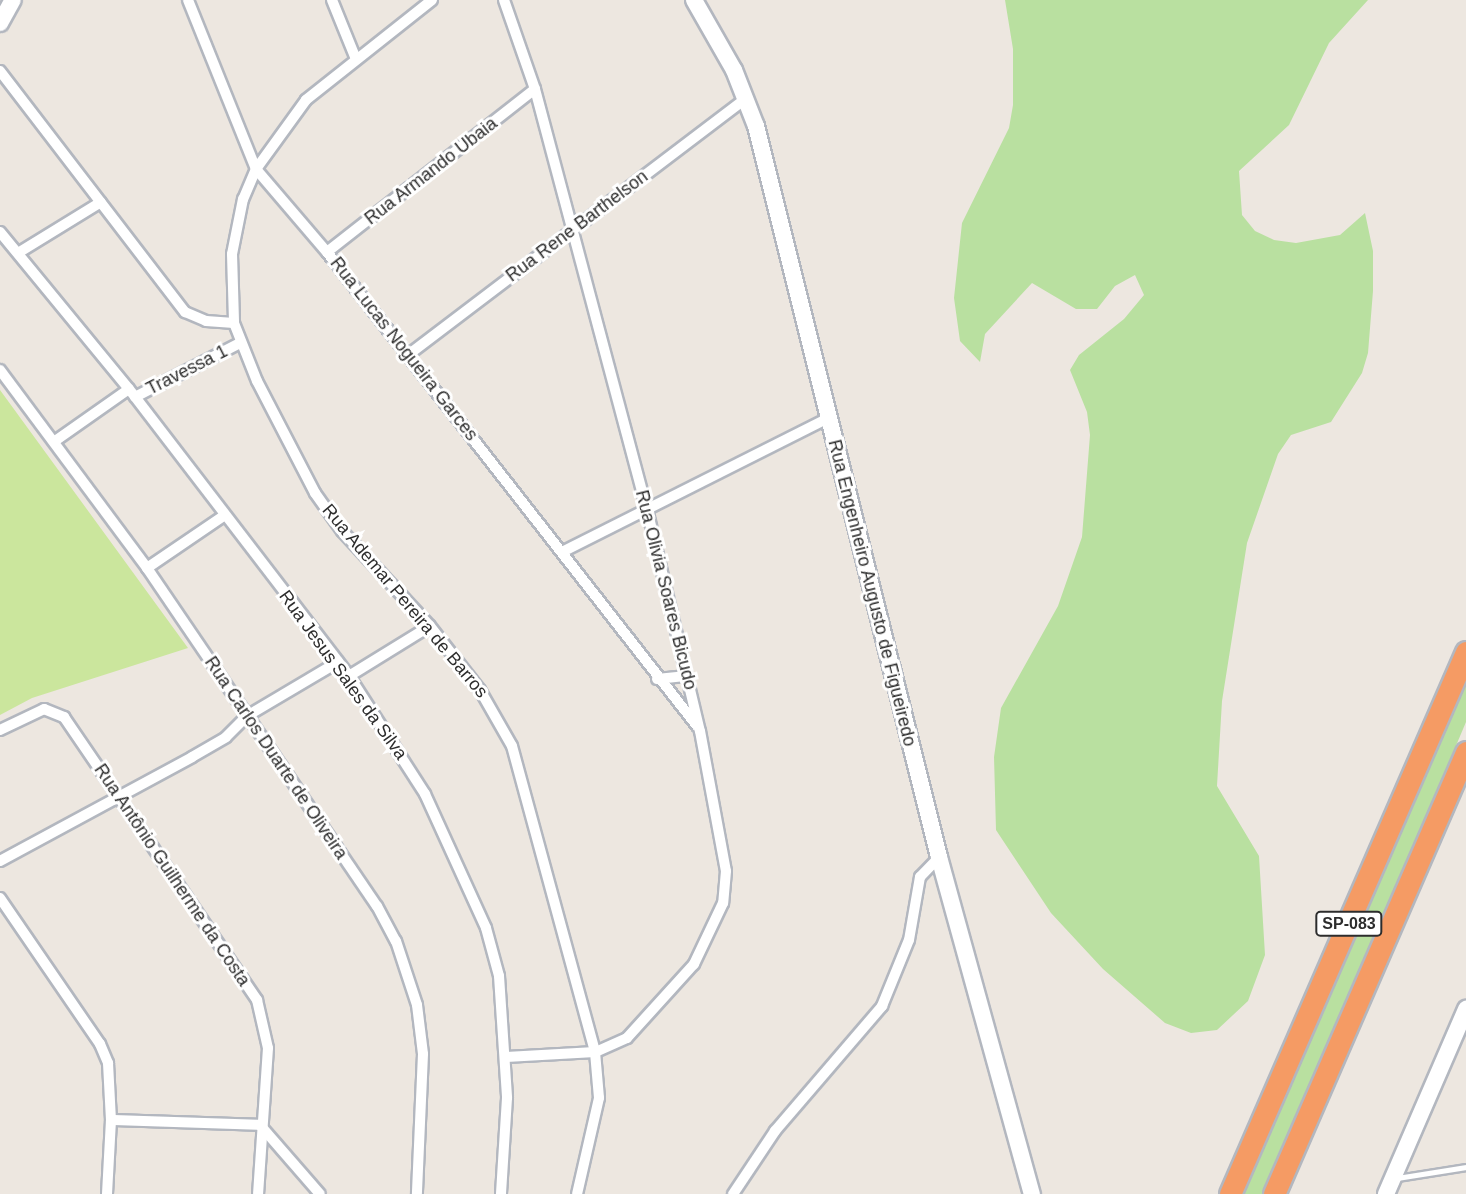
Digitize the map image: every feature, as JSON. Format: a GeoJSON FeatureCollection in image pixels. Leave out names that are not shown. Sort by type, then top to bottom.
{"type":"FeatureCollection","features":[{"type":"Feature","properties":{"kind":"highway","name":"SP-083"},"geometry":{"type":"LineString","coordinates":[[1230,1194],[1466,652]]}},
{"type":"Feature","properties":{"kind":"highway","name":"SP-083"},"geometry":{"type":"LineString","coordinates":[[1274,1194],[1466,752]]}},
{"type":"Feature","properties":{"kind":"main road"},"geometry":{"type":"LineString","coordinates":[[0,23],[13,0]]}},
{"type":"Feature","properties":{"kind":"main road","name":"Rua Engenheiro Augusto de Figueiredo"},"geometry":{"type":"LineString","coordinates":[[694,0],[747,98],[939,857],[1032,1194]]}},
{"type":"Feature","properties":{"kind":"main road"},"geometry":{"type":"LineString","coordinates":[[1386,1194],[1466,1009]]}},
{"type":"Feature","properties":{"kind":"street","name":"Rua Lucas Nogueira Garces"},"geometry":{"type":"LineString","coordinates":[[188,0],[256,169],[327,252],[564,551],[657,679],[700,730]]}},
{"type":"Feature","properties":{"kind":"street"},"geometry":{"type":"LineString","coordinates":[[332,0],[356,59]]}},
{"type":"Feature","properties":{"kind":"street","name":"Rua Ademar Pereira de Barros"},"geometry":{"type":"LineString","coordinates":[[432,0],[306,100],[256,169],[243,199],[232,254],[234,323],[240,343],[315,493],[342,531],[430,626],[494,707],[512,746],[595,1052],[599,1098],[577,1194]]}},
{"type":"Feature","properties":{"kind":"street","name":"Rua Olivia Soares Bicudo"},"geometry":{"type":"LineString","coordinates":[[504,0],[535,89],[646,509],[700,730],[724,847],[723,903],[694,964],[657,1009],[627,1038],[595,1052],[506,1057]]}},
{"type":"Feature","properties":{"kind":"street"},"geometry":{"type":"LineString","coordinates":[[0,71],[185,312],[206,321],[234,323]]}},
{"type":"Feature","properties":{"kind":"street","name":"Rua Armando Ubaia"},"geometry":{"type":"LineString","coordinates":[[327,252],[535,89]]}},
{"type":"Feature","properties":{"kind":"street","name":"Rua Rene Barthelson"},"geometry":{"type":"LineString","coordinates":[[408,355],[747,98]]}},
{"type":"Feature","properties":{"kind":"street"},"geometry":{"type":"LineString","coordinates":[[18,253],[101,202]]}},
{"type":"Feature","properties":{"kind":"street","name":"Rua Jesus Sales da Silva"},"geometry":{"type":"LineString","coordinates":[[0,232],[132,393],[349,676],[425,794],[485,928],[499,976],[506,1057],[501,1194]]}},
{"type":"Feature","properties":{"kind":"street","name":"Travessa 1"},"geometry":{"type":"LineString","coordinates":[[55,441],[132,393],[240,343]]}},
{"type":"Feature","properties":{"kind":"street","name":"Rua Carlos Duarte de Oliveira"},"geometry":{"type":"LineString","coordinates":[[0,370],[147,568],[377,906],[409,975],[423,1054],[417,1194]]}},
{"type":"Feature","properties":{"kind":"street"},"geometry":{"type":"LineString","coordinates":[[564,551],[827,419]]}},
{"type":"Feature","properties":{"kind":"street"},"geometry":{"type":"LineString","coordinates":[[147,568],[225,515]]}},
{"type":"Feature","properties":{"kind":"street"},"geometry":{"type":"LineString","coordinates":[[349,676],[430,626]]}},
{"type":"Feature","properties":{"kind":"street"},"geometry":{"type":"LineString","coordinates":[[0,861],[226,737],[247,716],[338,662]]}},
{"type":"Feature","properties":{"kind":"street"},"geometry":{"type":"LineString","coordinates":[[657,679],[687,676]]}},
{"type":"Feature","properties":{"kind":"street","name":"Rua Antônio Guilherme da Costa"},"geometry":{"type":"LineString","coordinates":[[0,730],[34,711],[54,710],[64,717],[257,1000],[268,1048],[260,1125],[258,1194]]}},
{"type":"Feature","properties":{"kind":"street"},"geometry":{"type":"LineString","coordinates":[[733,1194],[775,1131],[882,1006],[909,940],[920,877],[939,857]]}},
{"type":"Feature","properties":{"kind":"street"},"geometry":{"type":"LineString","coordinates":[[0,898],[100,1044],[108,1063],[111,1120],[107,1194]]}},
{"type":"Feature","properties":{"kind":"street"},"geometry":{"type":"LineString","coordinates":[[111,1120],[260,1125],[320,1194]]}},
{"type":"Feature","properties":{"kind":"lane"},"geometry":{"type":"LineString","coordinates":[[1394,1178],[1466,1167]]}},
{"type":"Feature","properties":{"kind":"green space"},"geometry":{"type":"Polygon","coordinates":[[[1005,0],[1368,0],[1329,43],[1289,125],[1239,171],[1242,215],[1255,231],[1274,240],[1296,243],[1340,235],[1365,213],[1373,251],[1373,291],[1368,353],[1362,373],[1331,422],[1291,435],[1278,454],[1247,543],[1222,701],[1217,786],[1259,856],[1265,955],[1248,1001],[1217,1030],[1191,1033],[1165,1023],[1103,969],[1051,913],[996,830],[994,757],[1001,708],[1058,606],[1082,537],[1090,435],[1087,412],[1070,370],[1079,355],[1124,319],[1144,295],[1135,275],[1115,286],[1097,309],[1076,309],[1032,283],[985,334],[980,362],[960,341],[954,298],[962,223],[1009,128],[1013,105],[1013,49],[1005,0]]]}},
{"type":"Feature","properties":{"kind":"green space"},"geometry":{"type":"Polygon","coordinates":[[[0,390],[188,648],[32,698],[0,715],[0,390]]]}},
{"type":"Feature","properties":{"kind":"green space"},"geometry":{"type":"Polygon","coordinates":[[[1466,669],[1466,722],[1300,1115],[1263,1194],[1239,1194],[1466,669]]]}}]}
